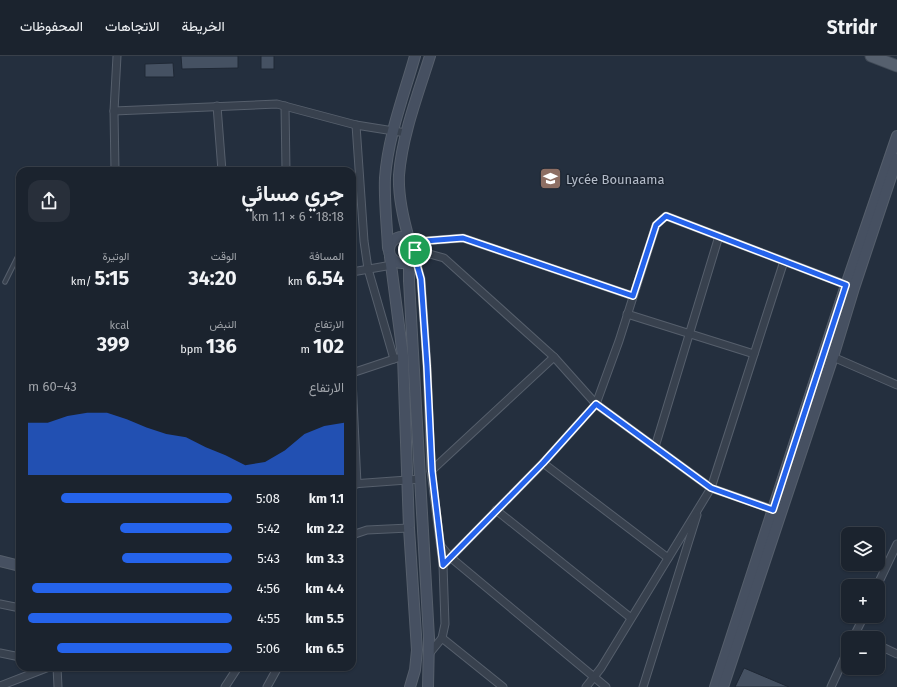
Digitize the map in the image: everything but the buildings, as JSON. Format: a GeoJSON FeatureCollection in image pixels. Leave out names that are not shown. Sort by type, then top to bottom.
{"type":"FeatureCollection","features":[{"type":"Feature","properties":{"kind":"main road"},"geometry":{"type":"LineString","coordinates":[[871,56],[897,66]]}},
{"type":"Feature","properties":{"kind":"street"},"geometry":{"type":"LineString","coordinates":[[115,167],[114,111],[117,56]]}},
{"type":"Feature","properties":{"kind":"street"},"geometry":{"type":"LineString","coordinates":[[415,56],[393,131],[385,178],[390,257],[421,479],[429,654],[428,687]]}},
{"type":"Feature","properties":{"kind":"street"},"geometry":{"type":"LineString","coordinates":[[429,654],[442,638],[445,624],[443,565],[432,471],[421,279],[403,220],[399,175],[406,133],[430,56]]}},
{"type":"Feature","properties":{"kind":"street"},"geometry":{"type":"LineString","coordinates":[[114,111],[277,104],[356,125],[406,133]]}},
{"type":"Feature","properties":{"kind":"street"},"geometry":{"type":"LineString","coordinates":[[217,106],[222,167]]}},
{"type":"Feature","properties":{"kind":"street"},"geometry":{"type":"LineString","coordinates":[[284,106],[286,167]]}},
{"type":"Feature","properties":{"kind":"street"},"geometry":{"type":"LineString","coordinates":[[356,125],[364,241],[368,269],[404,357]]}},
{"type":"Feature","properties":{"kind":"street"},"geometry":{"type":"LineString","coordinates":[[723,687],[777,511],[850,287],[897,136]]}},
{"type":"Feature","properties":{"kind":"street"},"geometry":{"type":"LineString","coordinates":[[715,687],[833,357],[850,287],[897,159]]}},
{"type":"Feature","properties":{"kind":"street"},"geometry":{"type":"LineString","coordinates":[[443,565],[543,463],[596,404],[628,314],[656,225],[666,216],[850,287]]}},
{"type":"Feature","properties":{"kind":"street"},"geometry":{"type":"LineString","coordinates":[[655,447],[719,236]]}},
{"type":"Feature","properties":{"kind":"street"},"geometry":{"type":"LineString","coordinates":[[390,257],[392,240],[405,237],[412,249],[404,357],[406,481],[417,650],[416,670],[412,687],[418,687]]}},
{"type":"Feature","properties":{"kind":"street"},"geometry":{"type":"LineString","coordinates":[[412,249],[463,238],[633,296]]}},
{"type":"Feature","properties":{"kind":"street"},"geometry":{"type":"LineString","coordinates":[[390,257],[396,263],[405,263],[412,249]]}},
{"type":"Feature","properties":{"kind":"street"},"geometry":{"type":"LineString","coordinates":[[412,249],[444,258],[554,357],[596,404],[711,488],[777,511]]}},
{"type":"Feature","properties":{"kind":"street"},"geometry":{"type":"LineString","coordinates":[[356,271],[368,269],[390,257]]}},
{"type":"Feature","properties":{"kind":"street"},"geometry":{"type":"LineString","coordinates":[[586,687],[601,668],[711,488],[784,261]]}},
{"type":"Feature","properties":{"kind":"street"},"geometry":{"type":"LineString","coordinates":[[628,314],[754,354]]}},
{"type":"Feature","properties":{"kind":"street"},"geometry":{"type":"LineString","coordinates":[[356,372],[404,357]]}},
{"type":"Feature","properties":{"kind":"street"},"geometry":{"type":"LineString","coordinates":[[432,471],[554,357]]}},
{"type":"Feature","properties":{"kind":"street"},"geometry":{"type":"LineString","coordinates":[[833,357],[897,385]]}},
{"type":"Feature","properties":{"kind":"street"},"geometry":{"type":"LineString","coordinates":[[543,463],[668,558]]}},
{"type":"Feature","properties":{"kind":"street"},"geometry":{"type":"LineString","coordinates":[[356,484],[421,479]]}},
{"type":"Feature","properties":{"kind":"street"},"geometry":{"type":"LineString","coordinates":[[643,687],[700,505]]}},
{"type":"Feature","properties":{"kind":"street"},"geometry":{"type":"LineString","coordinates":[[496,510],[631,618]]}},
{"type":"Feature","properties":{"kind":"street"},"geometry":{"type":"LineString","coordinates":[[356,534],[367,530],[409,528]]}},
{"type":"Feature","properties":{"kind":"street"},"geometry":{"type":"LineString","coordinates":[[880,579],[897,544]]}},
{"type":"Feature","properties":{"kind":"street"},"geometry":{"type":"LineString","coordinates":[[441,546],[450,557],[606,687]]}},
{"type":"Feature","properties":{"kind":"street"},"geometry":{"type":"LineString","coordinates":[[0,561],[16,565]]}},
{"type":"Feature","properties":{"kind":"street"},"geometry":{"type":"LineString","coordinates":[[0,604],[16,607]]}},
{"type":"Feature","properties":{"kind":"street"},"geometry":{"type":"LineString","coordinates":[[442,638],[502,687]]}},
{"type":"Feature","properties":{"kind":"street"},"geometry":{"type":"LineString","coordinates":[[885,648],[897,654]]}},
{"type":"Feature","properties":{"kind":"street"},"geometry":{"type":"LineString","coordinates":[[0,653],[16,656]]}},
{"type":"Feature","properties":{"kind":"street"},"geometry":{"type":"LineString","coordinates":[[831,687],[841,665]]}},
{"type":"Feature","properties":{"kind":"street"},"geometry":{"type":"LineString","coordinates":[[0,686],[39,671]]}},
{"type":"Feature","properties":{"kind":"street"},"geometry":{"type":"LineString","coordinates":[[56,671],[58,687]]}},
{"type":"Feature","properties":{"kind":"street"},"geometry":{"type":"LineString","coordinates":[[225,687],[235,671]]}},
{"type":"Feature","properties":{"kind":"street"},"geometry":{"type":"LineString","coordinates":[[267,687],[276,671]]}},
{"type":"Feature","properties":{"kind":"lane"},"geometry":{"type":"LineString","coordinates":[[5,282],[16,260]]}},
{"type":"Feature","properties":{"kind":"place","name":"Lycée Bounaama"},"geometry":{"type":"Point","coordinates":[550,179]}},
{"type":"Feature","properties":{"kind":"route"},"geometry":{"type":"LineString","coordinates":[[666,216],[846,285],[773,510],[711,488],[596,404],[543,463],[443,565],[432,471],[421,279],[414,254],[415,250],[412,242],[463,238],[633,296],[656,225],[666,216]]}}]}
